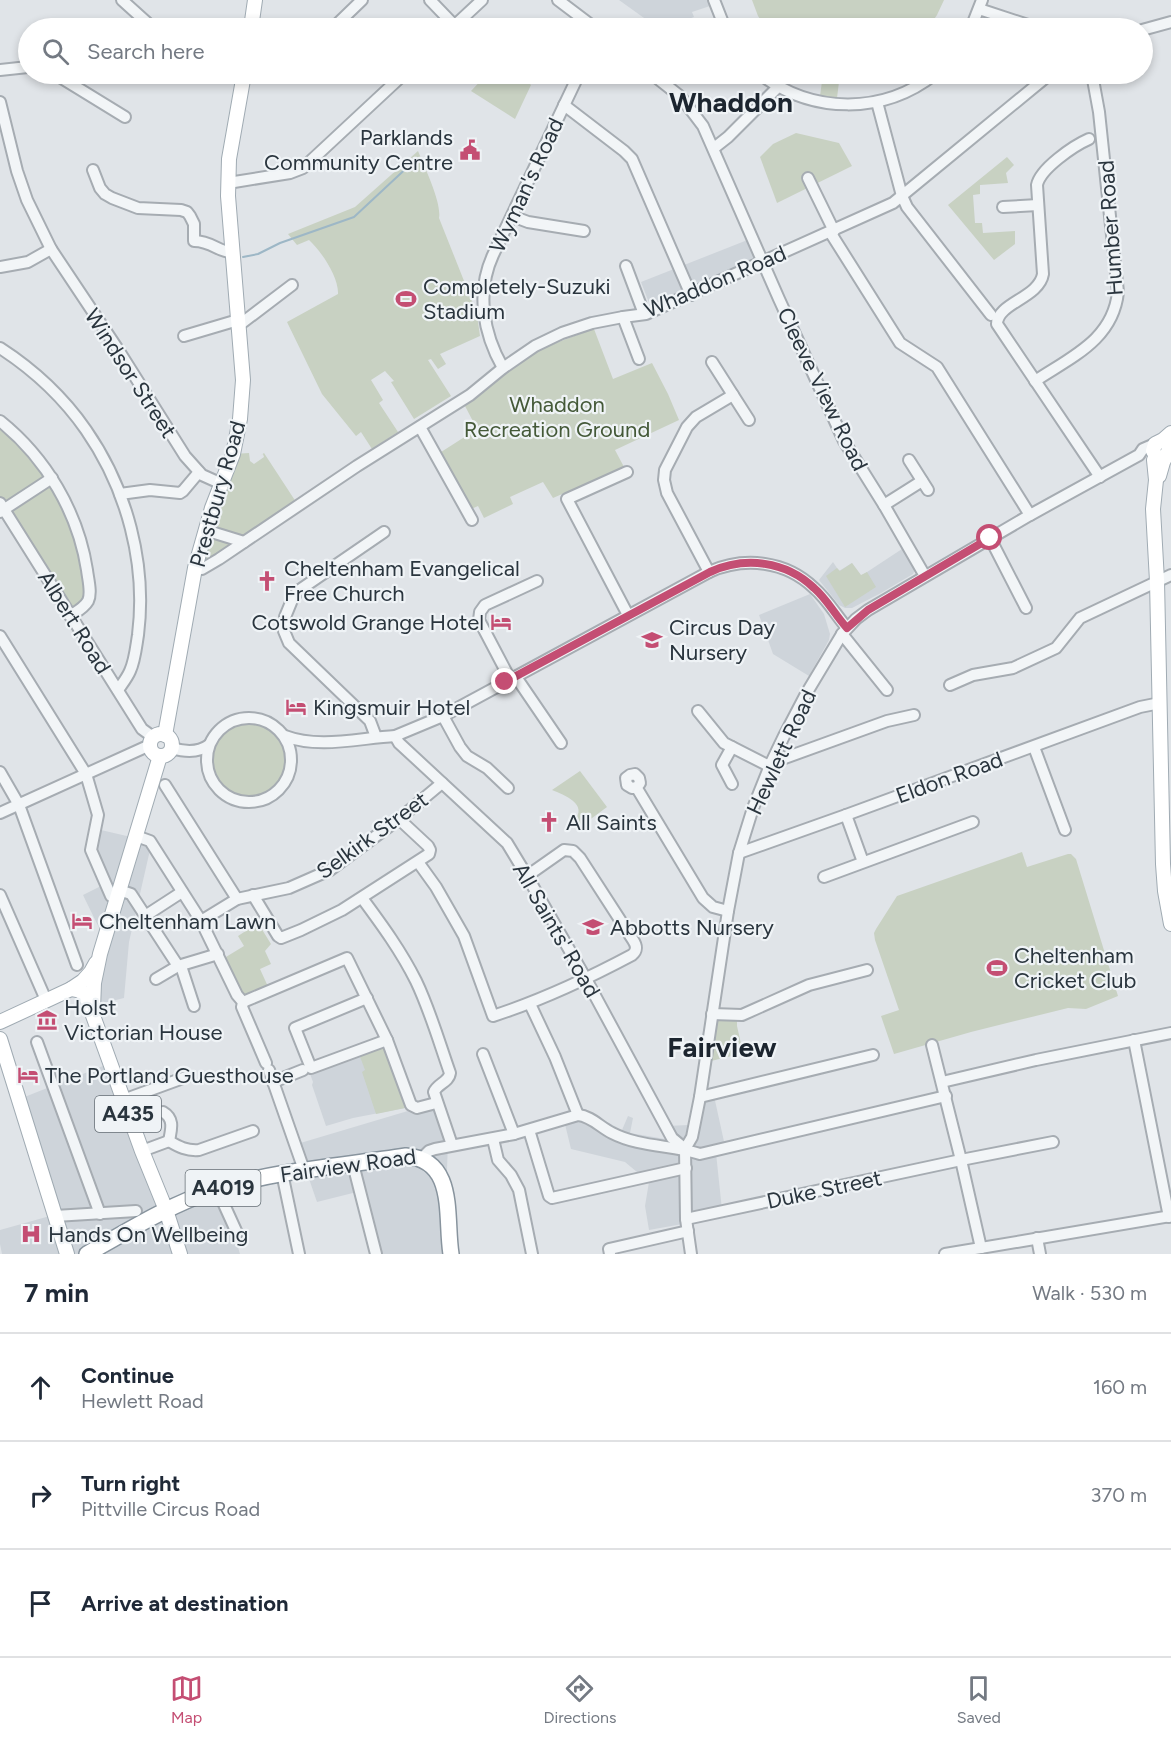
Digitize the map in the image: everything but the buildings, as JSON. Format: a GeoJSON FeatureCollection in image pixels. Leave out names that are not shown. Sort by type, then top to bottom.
{"type":"FeatureCollection","features":[{"type":"Feature","properties":{"kind":"highway","name":"Fairview Road"},"geometry":{"type":"LineString","coordinates":[[87,1254],[166,1210],[217,1189],[282,1173],[406,1156],[421,1159]]}},
{"type":"Feature","properties":{"kind":"highway"},"geometry":{"type":"LineString","coordinates":[[421,1159],[434,1167],[444,1184],[451,1254]]}},
{"type":"Feature","properties":{"kind":"main road"},"geometry":{"type":"LineString","coordinates":[[252,18],[255,0]]}},
{"type":"Feature","properties":{"kind":"main road","name":"Prestbury Road"},"geometry":{"type":"LineString","coordinates":[[156,739],[195,568],[205,530],[230,464],[242,406],[243,380],[228,183],[229,159],[242,84]]}},
{"type":"Feature","properties":{"kind":"main road"},"geometry":{"type":"LineString","coordinates":[[1171,433],[1154,460],[1156,480],[1153,509],[1158,581],[1160,703],[1166,805],[1164,878],[1171,924]]}},
{"type":"Feature","properties":{"kind":"main road"},"geometry":{"type":"LineString","coordinates":[[156,739],[171,740],[172,748],[169,753],[160,756],[154,754],[156,739]]}},
{"type":"Feature","properties":{"kind":"main road"},"geometry":{"type":"LineString","coordinates":[[93,1016],[94,983],[100,954],[160,756]]}},
{"type":"Feature","properties":{"kind":"main road"},"geometry":{"type":"LineString","coordinates":[[0,1022],[71,989],[83,981],[91,972],[100,954]]}},
{"type":"Feature","properties":{"kind":"main road","name":"A435"},"geometry":{"type":"LineString","coordinates":[[71,989],[85,994],[166,1210],[180,1254]]}},
{"type":"Feature","properties":{"kind":"main road"},"geometry":{"type":"LineString","coordinates":[[0,1039],[67,1254]]}},
{"type":"Feature","properties":{"kind":"main road"},"geometry":{"type":"LineString","coordinates":[[54,1254],[61,1236]]}},
{"type":"Feature","properties":{"kind":"street"},"geometry":{"type":"LineString","coordinates":[[122,0],[142,18]]}},
{"type":"Feature","properties":{"kind":"street"},"geometry":{"type":"LineString","coordinates":[[343,18],[362,0]]}},
{"type":"Feature","properties":{"kind":"street"},"geometry":{"type":"LineString","coordinates":[[430,0],[446,18]]}},
{"type":"Feature","properties":{"kind":"street"},"geometry":{"type":"LineString","coordinates":[[463,18],[482,0]]}},
{"type":"Feature","properties":{"kind":"street"},"geometry":{"type":"LineString","coordinates":[[558,0],[582,18]]}},
{"type":"Feature","properties":{"kind":"street"},"geometry":{"type":"LineString","coordinates":[[714,0],[721,18]]}},
{"type":"Feature","properties":{"kind":"street"},"geometry":{"type":"LineString","coordinates":[[980,5],[1012,18]]}},
{"type":"Feature","properties":{"kind":"street"},"geometry":{"type":"LineString","coordinates":[[1153,27],[1171,22]]}},
{"type":"Feature","properties":{"kind":"street"},"geometry":{"type":"LineString","coordinates":[[0,70],[18,68]]}},
{"type":"Feature","properties":{"kind":"street"},"geometry":{"type":"LineString","coordinates":[[71,84],[125,117]]}},
{"type":"Feature","properties":{"kind":"street"},"geometry":{"type":"LineString","coordinates":[[228,183],[290,173],[303,168],[393,84]]}},
{"type":"Feature","properties":{"kind":"street","name":"Wyman's Road"},"geometry":{"type":"LineString","coordinates":[[503,368],[497,357],[484,315],[485,276],[490,260],[574,84]]}},
{"type":"Feature","properties":{"kind":"street","name":"Cleeve View Road"},"geometry":{"type":"LineString","coordinates":[[665,84],[688,104],[703,126],[844,441],[926,576]]}},
{"type":"Feature","properties":{"kind":"street"},"geometry":{"type":"LineString","coordinates":[[775,84],[807,99],[852,105],[877,102],[910,90],[919,84]]}},
{"type":"Feature","properties":{"kind":"street","name":"Whaddon Road"},"geometry":{"type":"LineString","coordinates":[[195,568],[202,569],[357,466],[470,395],[503,368],[536,346],[562,333],[592,323],[644,314],[893,203],[1038,84]]}},
{"type":"Feature","properties":{"kind":"street","name":"Humber Road"},"geometry":{"type":"LineString","coordinates":[[1035,381],[1096,339],[1109,323],[1117,300],[1102,139],[1094,84]]}},
{"type":"Feature","properties":{"kind":"street"},"geometry":{"type":"LineString","coordinates":[[714,148],[728,137],[778,86]]}},
{"type":"Feature","properties":{"kind":"street"},"geometry":{"type":"LineString","coordinates":[[877,102],[907,207],[994,320],[1100,477]]}},
{"type":"Feature","properties":{"kind":"street"},"geometry":{"type":"LineString","coordinates":[[564,105],[624,151],[635,164],[691,295]]}},
{"type":"Feature","properties":{"kind":"street","name":"Windsor Street"},"geometry":{"type":"LineString","coordinates":[[1,107],[17,171],[27,200],[51,249],[117,348],[176,443],[199,472],[222,484]]}},
{"type":"Feature","properties":{"kind":"street"},"geometry":{"type":"LineString","coordinates":[[994,320],[1036,287],[1042,279],[1036,185],[1040,176],[1072,149],[1089,140]]}},
{"type":"Feature","properties":{"kind":"street"},"geometry":{"type":"LineString","coordinates":[[93,170],[105,194],[138,208],[184,211],[189,214],[194,224],[194,241],[208,242],[227,252],[232,252]]}},
{"type":"Feature","properties":{"kind":"street"},"geometry":{"type":"LineString","coordinates":[[808,177],[832,232],[900,343],[937,367],[1030,515]]}},
{"type":"Feature","properties":{"kind":"street"},"geometry":{"type":"LineString","coordinates":[[1003,207],[1038,205]]}},
{"type":"Feature","properties":{"kind":"street"},"geometry":{"type":"LineString","coordinates":[[512,216],[528,222],[584,231]]}},
{"type":"Feature","properties":{"kind":"street"},"geometry":{"type":"LineString","coordinates":[[0,267],[28,262],[51,249]]}},
{"type":"Feature","properties":{"kind":"street"},"geometry":{"type":"LineString","coordinates":[[626,266],[644,314]]}},
{"type":"Feature","properties":{"kind":"street"},"geometry":{"type":"LineString","coordinates":[[184,336],[238,323],[292,285]]}},
{"type":"Feature","properties":{"kind":"street"},"geometry":{"type":"LineString","coordinates":[[623,316],[639,359]]}},
{"type":"Feature","properties":{"kind":"street"},"geometry":{"type":"LineString","coordinates":[[0,348],[48,385],[74,414],[105,459],[120,494],[137,557],[141,607],[130,672],[118,690]]}},
{"type":"Feature","properties":{"kind":"street"},"geometry":{"type":"LineString","coordinates":[[712,362],[749,420]]}},
{"type":"Feature","properties":{"kind":"street"},"geometry":{"type":"LineString","coordinates":[[710,572],[667,493],[664,480],[665,470],[689,423],[733,395]]}},
{"type":"Feature","properties":{"kind":"street"},"geometry":{"type":"LineString","coordinates":[[0,421],[31,451],[52,478],[75,525],[83,552],[89,596],[84,606],[70,616]]}},
{"type":"Feature","properties":{"kind":"street"},"geometry":{"type":"LineString","coordinates":[[420,427],[472,520]]}},
{"type":"Feature","properties":{"kind":"street","name":"Hewlett Road"},"geometry":{"type":"LineString","coordinates":[[691,1254],[686,1219],[685,1149],[692,1137],[700,1098],[739,853],[770,764],[806,694],[845,631],[868,610],[1030,515],[1139,455],[1162,450]]}},
{"type":"Feature","properties":{"kind":"street"},"geometry":{"type":"LineString","coordinates":[[884,505],[925,485],[909,460]]}},
{"type":"Feature","properties":{"kind":"street"},"geometry":{"type":"LineString","coordinates":[[120,494],[150,490],[180,493],[199,472]]}},
{"type":"Feature","properties":{"kind":"street"},"geometry":{"type":"LineString","coordinates":[[627,472],[567,499],[628,615]]}},
{"type":"Feature","properties":{"kind":"street"},"geometry":{"type":"LineString","coordinates":[[1,508],[52,478]]}},
{"type":"Feature","properties":{"kind":"street","name":"Albert Road"},"geometry":{"type":"LineString","coordinates":[[1,508],[142,729],[156,739]]}},
{"type":"Feature","properties":{"kind":"street"},"geometry":{"type":"LineString","coordinates":[[205,530],[244,542]]}},
{"type":"Feature","properties":{"kind":"street"},"geometry":{"type":"LineString","coordinates":[[376,737],[370,721],[289,643],[284,631],[285,617],[292,600],[302,587],[384,532]]}},
{"type":"Feature","properties":{"kind":"street"},"geometry":{"type":"LineString","coordinates":[[990,538],[1026,608]]}},
{"type":"Feature","properties":{"kind":"street"},"geometry":{"type":"LineString","coordinates":[[285,736],[302,742],[315,743],[395,736],[443,716],[710,572],[727,565],[745,562],[772,565],[789,570],[815,588],[887,690]]}},
{"type":"Feature","properties":{"kind":"street"},"geometry":{"type":"LineString","coordinates":[[950,686],[973,675],[1013,668],[1056,648],[1080,618],[1171,575]]}},
{"type":"Feature","properties":{"kind":"street"},"geometry":{"type":"LineString","coordinates":[[537,581],[485,605],[480,612],[479,620],[513,678],[561,743]]}},
{"type":"Feature","properties":{"kind":"street"},"geometry":{"type":"LineString","coordinates":[[0,636],[86,774],[98,816],[91,850],[111,896],[131,894],[179,966],[194,1006]]}},
{"type":"Feature","properties":{"kind":"street","name":"Eldon Road"},"geometry":{"type":"LineString","coordinates":[[739,853],[1140,707],[1160,703]]}},
{"type":"Feature","properties":{"kind":"street"},"geometry":{"type":"LineString","coordinates":[[698,711],[720,740],[770,764],[887,721],[914,715]]}},
{"type":"Feature","properties":{"kind":"street"},"geometry":{"type":"LineString","coordinates":[[443,716],[463,752],[487,768],[495,784],[508,788]]}},
{"type":"Feature","properties":{"kind":"street"},"geometry":{"type":"LineString","coordinates":[[248,717],[260,718],[272,723],[285,736],[292,761],[289,775],[280,789],[267,798],[248,802],[229,797],[219,789],[209,773],[207,760],[210,745],[215,734],[224,725],[248,717]]}},
{"type":"Feature","properties":{"kind":"street","name":"All Saints' Road"},"geometry":{"type":"LineString","coordinates":[[395,736],[399,743],[507,843],[586,979],[672,1138],[685,1149]]}},
{"type":"Feature","properties":{"kind":"street"},"geometry":{"type":"LineString","coordinates":[[0,813],[156,739]]}},
{"type":"Feature","properties":{"kind":"street"},"geometry":{"type":"LineString","coordinates":[[292,761],[305,748],[315,743]]}},
{"type":"Feature","properties":{"kind":"street"},"geometry":{"type":"LineString","coordinates":[[172,748],[181,751],[196,751],[210,745]]}},
{"type":"Feature","properties":{"kind":"street"},"geometry":{"type":"LineString","coordinates":[[732,747],[722,765],[732,784]]}},
{"type":"Feature","properties":{"kind":"street"},"geometry":{"type":"LineString","coordinates":[[1034,747],[1065,830]]}},
{"type":"Feature","properties":{"kind":"street"},"geometry":{"type":"LineString","coordinates":[[196,751],[207,760]]}},
{"type":"Feature","properties":{"kind":"street"},"geometry":{"type":"LineString","coordinates":[[0,772],[19,805],[77,965]]}},
{"type":"Feature","properties":{"kind":"street","name":"Selkirk Street"},"geometry":{"type":"LineString","coordinates":[[201,921],[237,899],[289,888],[330,870],[399,819],[442,783]]}},
{"type":"Feature","properties":{"kind":"street"},"geometry":{"type":"LineString","coordinates":[[165,785],[237,899]]}},
{"type":"Feature","properties":{"kind":"street"},"geometry":{"type":"LineString","coordinates":[[637,787],[706,902],[713,907],[728,911]]}},
{"type":"Feature","properties":{"kind":"street"},"geometry":{"type":"LineString","coordinates":[[846,815],[864,862]]}},
{"type":"Feature","properties":{"kind":"street"},"geometry":{"type":"LineString","coordinates":[[253,895],[278,936],[283,938],[323,920],[362,898],[429,854],[429,847],[399,819]]}},
{"type":"Feature","properties":{"kind":"street"},"geometry":{"type":"LineString","coordinates":[[824,877],[973,822]]}},
{"type":"Feature","properties":{"kind":"street"},"geometry":{"type":"LineString","coordinates":[[136,836],[150,841],[201,921],[237,995],[243,1002],[242,1007],[273,1082],[304,1170]]}},
{"type":"Feature","properties":{"kind":"street"},"geometry":{"type":"LineString","coordinates":[[418,862],[436,887],[464,936],[493,1016],[530,1004],[586,979],[632,955],[636,950],[635,942],[580,858],[573,851],[564,850],[527,876]]}},
{"type":"Feature","properties":{"kind":"street"},"geometry":{"type":"LineString","coordinates":[[145,916],[182,892]]}},
{"type":"Feature","properties":{"kind":"street"},"geometry":{"type":"LineString","coordinates":[[0,895],[46,1000]]}},
{"type":"Feature","properties":{"kind":"street"},"geometry":{"type":"LineString","coordinates":[[362,898],[397,947],[417,983],[431,1019],[450,1073],[449,1077],[434,1090],[436,1103],[452,1145]]}},
{"type":"Feature","properties":{"kind":"street"},"geometry":{"type":"LineString","coordinates":[[156,979],[179,966],[218,954]]}},
{"type":"Feature","properties":{"kind":"street"},"geometry":{"type":"LineString","coordinates":[[243,1002],[347,958],[387,1040],[411,1105],[417,1108],[436,1103]]}},
{"type":"Feature","properties":{"kind":"street"},"geometry":{"type":"LineString","coordinates":[[712,1014],[742,1015],[809,985],[867,970]]}},
{"type":"Feature","properties":{"kind":"street"},"geometry":{"type":"LineString","coordinates":[[307,1069],[296,1028],[367,998]]}},
{"type":"Feature","properties":{"kind":"street"},"geometry":{"type":"LineString","coordinates":[[530,1004],[578,1114],[588,1117],[603,1128],[626,1139],[685,1149],[700,1154],[946,1096]]}},
{"type":"Feature","properties":{"kind":"street"},"geometry":{"type":"LineString","coordinates":[[942,1082],[1171,1032]]}},
{"type":"Feature","properties":{"kind":"street"},"geometry":{"type":"LineString","coordinates":[[273,1082],[387,1040]]}},
{"type":"Feature","properties":{"kind":"street"},"geometry":{"type":"LineString","coordinates":[[945,1254],[1170,1217],[1134,1040]]}},
{"type":"Feature","properties":{"kind":"street"},"geometry":{"type":"LineString","coordinates":[[37,1042],[100,1214]]}},
{"type":"Feature","properties":{"kind":"street"},"geometry":{"type":"LineString","coordinates":[[932,1045],[981,1248]]}},
{"type":"Feature","properties":{"kind":"street"},"geometry":{"type":"LineString","coordinates":[[483,1054],[514,1134]]}},
{"type":"Feature","properties":{"kind":"street"},"geometry":{"type":"LineString","coordinates":[[700,1098],[873,1055]]}},
{"type":"Feature","properties":{"kind":"street"},"geometry":{"type":"LineString","coordinates":[[123,1100],[186,1077]]}},
{"type":"Feature","properties":{"kind":"street"},"geometry":{"type":"LineString","coordinates":[[163,1112],[172,1121],[169,1141]]}},
{"type":"Feature","properties":{"kind":"street","name":"Fairview Road"},"geometry":{"type":"LineString","coordinates":[[421,1159],[429,1151],[514,1134],[578,1114]]}},
{"type":"Feature","properties":{"kind":"street"},"geometry":{"type":"LineString","coordinates":[[529,1130],[549,1196],[552,1198],[686,1168]]}},
{"type":"Feature","properties":{"kind":"street"},"geometry":{"type":"LineString","coordinates":[[142,1151],[169,1141],[191,1151],[199,1150],[253,1131]]}},
{"type":"Feature","properties":{"kind":"street"},"geometry":{"type":"LineString","coordinates":[[493,1138],[498,1160],[511,1175],[519,1190],[532,1254]]}},
{"type":"Feature","properties":{"kind":"street","name":"Duke Street"},"geometry":{"type":"LineString","coordinates":[[686,1219],[1053,1142]]}},
{"type":"Feature","properties":{"kind":"street"},"geometry":{"type":"LineString","coordinates":[[352,1164],[376,1254]]}},
{"type":"Feature","properties":{"kind":"street"},"geometry":{"type":"LineString","coordinates":[[282,1173],[299,1254]]}},
{"type":"Feature","properties":{"kind":"street"},"geometry":{"type":"LineString","coordinates":[[217,1189],[237,1233]]}},
{"type":"Feature","properties":{"kind":"street"},"geometry":{"type":"LineString","coordinates":[[55,1216],[136,1210]]}},
{"type":"Feature","properties":{"kind":"street"},"geometry":{"type":"LineString","coordinates":[[610,1254],[609,1249],[688,1231]]}},
{"type":"Feature","properties":{"kind":"street"},"geometry":{"type":"LineString","coordinates":[[1037,1238],[1040,1254]]}},
{"type":"Feature","properties":{"kind":"shaded area"},"geometry":{"type":"Polygon","coordinates":[[[619,0],[708,0],[710,6],[692,12],[694,17],[691,18],[644,18],[619,0]]]}},
{"type":"Feature","properties":{"kind":"shaded area"},"geometry":{"type":"Polygon","coordinates":[[[750,239],[759,260],[651,308],[641,282],[750,239]]]}},
{"type":"Feature","properties":{"kind":"shaded area"},"geometry":{"type":"Polygon","coordinates":[[[902,549],[915,570],[913,574],[852,608],[839,605],[819,580],[833,562],[839,571],[852,563],[861,576],[902,549]]]}},
{"type":"Feature","properties":{"kind":"shaded area"},"geometry":{"type":"Polygon","coordinates":[[[810,594],[824,614],[830,634],[809,676],[773,654],[759,615],[810,594]]]}},
{"type":"Feature","properties":{"kind":"shaded area"},"geometry":{"type":"Polygon","coordinates":[[[101,830],[131,837],[150,850],[129,942],[124,998],[96,1005],[102,934],[83,895],[103,885],[96,857],[101,830]]]}},
{"type":"Feature","properties":{"kind":"shaded area"},"geometry":{"type":"Polygon","coordinates":[[[384,1045],[405,1108],[353,1118],[326,1126],[309,1071],[384,1045]]]}},
{"type":"Feature","properties":{"kind":"shaded area"},"geometry":{"type":"Polygon","coordinates":[[[113,1062],[167,1199],[219,1185],[240,1254],[2,1254],[0,1230],[57,1214],[22,1098],[113,1062]]]}},
{"type":"Feature","properties":{"kind":"shaded area"},"geometry":{"type":"Polygon","coordinates":[[[714,1096],[725,1146],[716,1153],[722,1210],[688,1223],[649,1230],[645,1206],[649,1182],[625,1162],[571,1149],[563,1116],[586,1111],[622,1130],[628,1116],[633,1118],[630,1133],[665,1139],[667,1126],[688,1125],[700,1100],[714,1096]]]}},
{"type":"Feature","properties":{"kind":"shaded area"},"geometry":{"type":"Polygon","coordinates":[[[438,1102],[448,1142],[444,1254],[377,1254],[357,1192],[317,1202],[297,1144],[438,1102]]]}},
{"type":"Feature","properties":{"kind":"green space"},"geometry":{"type":"Polygon","coordinates":[[[752,0],[944,0],[935,18],[759,18],[752,0]]]}},
{"type":"Feature","properties":{"kind":"green space"},"geometry":{"type":"Polygon","coordinates":[[[478,84],[531,85],[515,119],[471,91],[478,84]]]}},
{"type":"Feature","properties":{"kind":"green space"},"geometry":{"type":"Polygon","coordinates":[[[822,84],[839,84],[837,98],[820,96],[822,84]]]}},
{"type":"Feature","properties":{"kind":"green space"},"geometry":{"type":"Polygon","coordinates":[[[796,133],[839,143],[852,166],[777,203],[760,157],[773,144],[796,133]]]}},
{"type":"Feature","properties":{"kind":"green space"},"geometry":{"type":"Polygon","coordinates":[[[418,151],[438,203],[439,218],[477,315],[480,336],[440,354],[446,364],[438,369],[431,359],[428,360],[451,396],[414,419],[391,382],[394,381],[385,371],[371,380],[383,400],[379,403],[398,432],[372,449],[361,432],[356,436],[322,394],[287,322],[338,294],[336,280],[319,251],[309,240],[297,245],[288,234],[355,207],[418,151]]]}},
{"type":"Feature","properties":{"kind":"green space"},"geometry":{"type":"Polygon","coordinates":[[[1007,157],[1014,165],[1006,173],[1008,183],[980,185],[980,194],[973,195],[975,223],[982,223],[983,233],[1015,231],[1015,244],[994,260],[948,205],[1007,157]]]}},
{"type":"Feature","properties":{"kind":"green space","name":"Whaddon Recreation Ground"},"geometry":{"type":"Polygon","coordinates":[[[594,329],[613,379],[652,363],[679,420],[615,450],[624,467],[553,498],[543,482],[510,497],[513,504],[484,518],[478,506],[469,510],[438,454],[477,429],[465,406],[506,372],[531,355],[594,329]]]}},
{"type":"Feature","properties":{"kind":"green space"},"geometry":{"type":"Polygon","coordinates":[[[0,421],[13,432],[69,511],[89,596],[70,616],[0,503],[0,421]]]}},
{"type":"Feature","properties":{"kind":"green space"},"geometry":{"type":"Polygon","coordinates":[[[249,453],[250,461],[254,464],[264,457],[263,454],[260,456],[264,453],[298,505],[202,569],[233,454],[249,453]]]}},
{"type":"Feature","properties":{"kind":"green space"},"geometry":{"type":"Polygon","coordinates":[[[852,563],[861,575],[867,572],[876,587],[845,607],[826,576],[837,568],[840,571],[852,563]]]}},
{"type":"Feature","properties":{"kind":"green space"},"geometry":{"type":"Polygon","coordinates":[[[249,721],[264,724],[277,732],[285,745],[288,760],[285,775],[277,788],[264,796],[249,799],[234,796],[221,788],[213,775],[210,760],[213,745],[221,732],[234,724],[249,721]]]}},
{"type":"Feature","properties":{"kind":"green space"},"geometry":{"type":"Polygon","coordinates":[[[580,771],[607,807],[579,825],[574,821],[579,810],[577,805],[552,790],[580,771]]]}},
{"type":"Feature","properties":{"kind":"green space","name":"Cheltenham Cricket Club"},"geometry":{"type":"Polygon","coordinates":[[[1022,852],[1027,867],[1068,854],[1076,859],[1118,996],[1086,1009],[1068,1008],[894,1054],[881,1016],[899,1010],[875,940],[876,929],[897,896],[1022,852]]]}},
{"type":"Feature","properties":{"kind":"green space"},"geometry":{"type":"Polygon","coordinates":[[[258,923],[271,944],[265,951],[271,964],[260,969],[270,991],[243,1002],[221,960],[244,946],[238,936],[258,923]]]}},
{"type":"Feature","properties":{"kind":"green space"},"geometry":{"type":"Polygon","coordinates":[[[712,1014],[737,1016],[742,1048],[736,1055],[711,1061],[705,1058],[712,1014]]]}},
{"type":"Feature","properties":{"kind":"green space"},"geometry":{"type":"Polygon","coordinates":[[[384,1045],[405,1108],[376,1114],[362,1072],[365,1070],[359,1054],[384,1045]]]}},
{"type":"Feature","properties":{"kind":"waterway"},"geometry":{"type":"LineString","coordinates":[[243,257],[258,254],[280,243],[354,217],[413,162]]}},
{"type":"Feature","properties":{"kind":"place","name":"Parklands Community Centre"},"geometry":{"type":"Point","coordinates":[470,150]}},
{"type":"Feature","properties":{"kind":"place","name":"Completely-Suzuki Stadium"},"geometry":{"type":"Point","coordinates":[406,299]}},
{"type":"Feature","properties":{"kind":"place","name":"Cheltenham Evangelical Free Church"},"geometry":{"type":"Point","coordinates":[267,581]}},
{"type":"Feature","properties":{"kind":"place","name":"Cotswold Grange Hotel"},"geometry":{"type":"Point","coordinates":[501,622]}},
{"type":"Feature","properties":{"kind":"place","name":"Circus Day Nursery"},"geometry":{"type":"Point","coordinates":[652,640]}},
{"type":"Feature","properties":{"kind":"place","name":"Kingsmuir Hotel"},"geometry":{"type":"Point","coordinates":[296,707]}},
{"type":"Feature","properties":{"kind":"place","name":"All Saints"},"geometry":{"type":"Point","coordinates":[549,822]}},
{"type":"Feature","properties":{"kind":"place","name":"Cheltenham Lawn"},"geometry":{"type":"Point","coordinates":[82,921]}},
{"type":"Feature","properties":{"kind":"place","name":"Abbotts Nursery"},"geometry":{"type":"Point","coordinates":[593,927]}},
{"type":"Feature","properties":{"kind":"place","name":"Cheltenham Cricket Club"},"geometry":{"type":"Point","coordinates":[997,968]}},
{"type":"Feature","properties":{"kind":"place","name":"Holst Victorian House"},"geometry":{"type":"Point","coordinates":[47,1020]}},
{"type":"Feature","properties":{"kind":"place","name":"The Portland Guesthouse"},"geometry":{"type":"Point","coordinates":[28,1075]}},
{"type":"Feature","properties":{"kind":"place","name":"Hands On Wellbeing"},"geometry":{"type":"Point","coordinates":[31,1234]}},
{"type":"Feature","properties":{"kind":"district","name":"Whaddon"},"geometry":{"type":"Point","coordinates":[731,102]}},
{"type":"Feature","properties":{"kind":"district","name":"Fairview"},"geometry":{"type":"Point","coordinates":[722,1047]}},
{"type":"Feature","properties":{"kind":"route"},"geometry":{"type":"LineString","coordinates":[[505,682],[628,615],[727,565],[745,562],[764,563],[796,574],[815,588],[847,628],[868,610],[990,538]]}}]}
